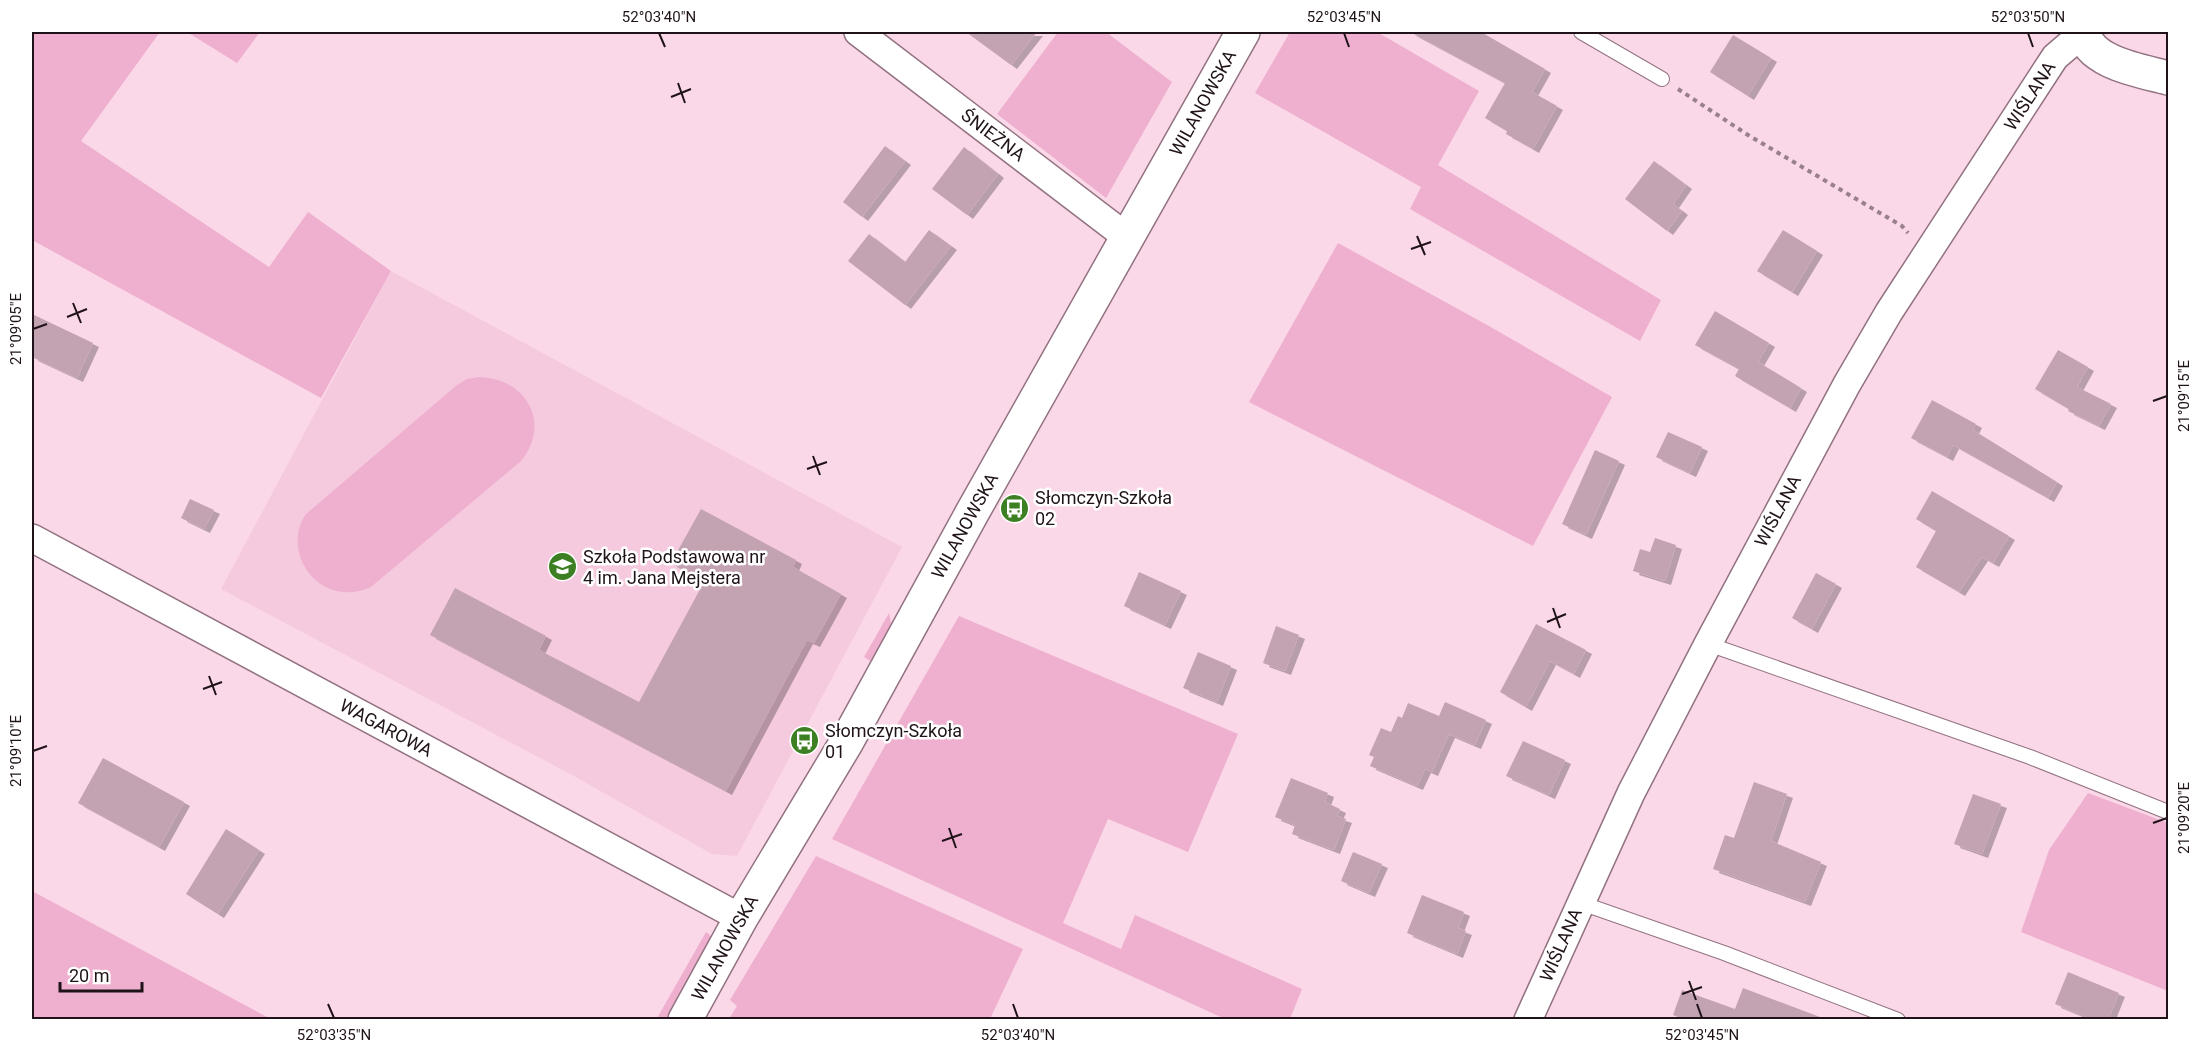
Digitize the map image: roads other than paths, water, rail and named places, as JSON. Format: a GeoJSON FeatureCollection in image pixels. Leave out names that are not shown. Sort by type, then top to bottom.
{"type":"FeatureCollection","features":[{"type":"Feature","properties":{"kind":"main road","name":"WILANOWSKA"},"geometry":{"type":"LineString","coordinates":[[685,1020],[741,918],[846,743],[1243,32]]}},
{"type":"Feature","properties":{"kind":"main road"},"geometry":{"type":"LineString","coordinates":[[2084,35],[2092,49],[2102,57],[2169,78]]}},
{"type":"Feature","properties":{"kind":"street","name":"ŚNIEŻNA"},"geometry":{"type":"LineString","coordinates":[[858,32],[1128,238]]}},
{"type":"Feature","properties":{"kind":"street","name":"WIŚLANA"},"geometry":{"type":"LineString","coordinates":[[1528,1020],[1631,793],[1847,384],[1889,312],[2055,57],[2084,35]]}},
{"type":"Feature","properties":{"kind":"street","name":"WAGAROWA"},"geometry":{"type":"LineString","coordinates":[[32,538],[741,918]]}},
{"type":"Feature","properties":{"kind":"lane"},"geometry":{"type":"LineString","coordinates":[[1581,32],[1662,79]]}},
{"type":"Feature","properties":{"kind":"lane"},"geometry":{"type":"LineString","coordinates":[[1708,644],[2030,757],[2169,812]]}},
{"type":"Feature","properties":{"kind":"lane"},"geometry":{"type":"LineString","coordinates":[[1581,903],[1724,953],[1898,1020]]}},
{"type":"Feature","properties":{"kind":"place","name":"Słomczyn-Szkoła 02"},"geometry":{"type":"Point","coordinates":[1014,508]}},
{"type":"Feature","properties":{"kind":"place","name":"Szkoła Podstawowa nr 4 im. Jana Mejstera"},"geometry":{"type":"Point","coordinates":[562,567]}},
{"type":"Feature","properties":{"kind":"place","name":"Słomczyn-Szkoła 01"},"geometry":{"type":"Point","coordinates":[804,741]}}]}
